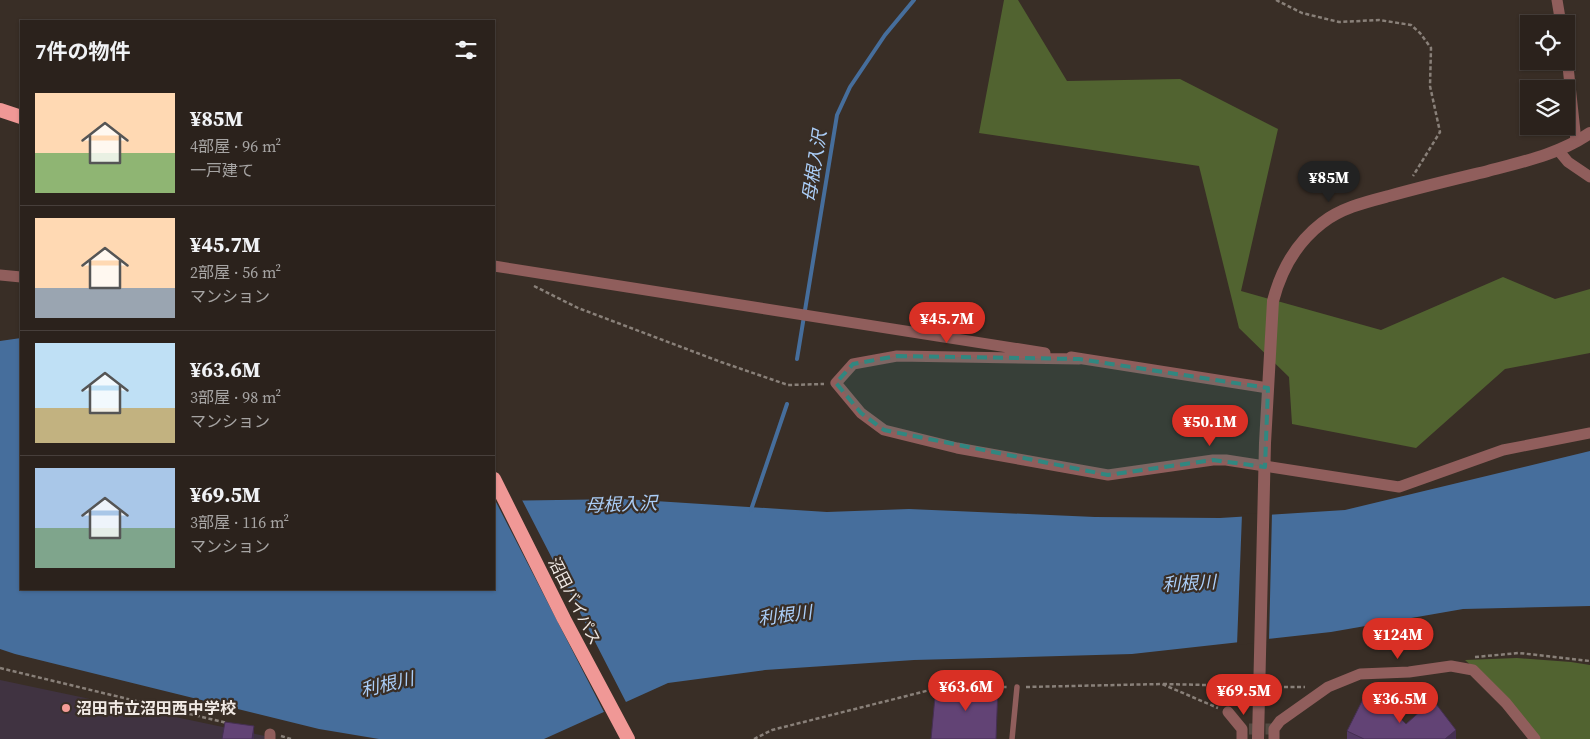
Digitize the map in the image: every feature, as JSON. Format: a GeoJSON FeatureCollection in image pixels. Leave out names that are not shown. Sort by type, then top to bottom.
{"type":"FeatureCollection","features":[{"type":"Feature","properties":{"kind":"highway"},"geometry":{"type":"LineString","coordinates":[[0,110],[20,117]]}},
{"type":"Feature","properties":{"kind":"highway","name":"沼田バイパス"},"geometry":{"type":"LineString","coordinates":[[495,481],[564,619],[628,739]]}},
{"type":"Feature","properties":{"kind":"street"},"geometry":{"type":"LineString","coordinates":[[1557,0],[1560,15]]}},
{"type":"Feature","properties":{"kind":"street"},"geometry":{"type":"LineString","coordinates":[[1568,70],[1576,141]]}},
{"type":"Feature","properties":{"kind":"street"},"geometry":{"type":"LineString","coordinates":[[1258,739],[1265,443],[1273,301],[1278,280],[1288,260],[1304,240],[1323,222],[1350,208],[1403,192],[1527,161],[1558,150],[1590,132]]}},
{"type":"Feature","properties":{"kind":"street"},"geometry":{"type":"LineString","coordinates":[[1558,150],[1568,162],[1590,177]]}},
{"type":"Feature","properties":{"kind":"street"},"geometry":{"type":"LineString","coordinates":[[495,266],[1268,388]]}},
{"type":"Feature","properties":{"kind":"street"},"geometry":{"type":"LineString","coordinates":[[0,275],[20,276]]}},
{"type":"Feature","properties":{"kind":"street"},"geometry":{"type":"LineString","coordinates":[[1078,358],[897,356],[853,364],[836,383],[861,413],[884,430],[957,448],[1108,475],[1213,460],[1226,460],[1400,487],[1503,450],[1590,433]]}},
{"type":"Feature","properties":{"kind":"street"},"geometry":{"type":"LineString","coordinates":[[1274,732],[1280,721],[1328,687],[1360,674],[1410,672],[1451,666],[1473,670],[1506,703],[1535,739]]}},
{"type":"Feature","properties":{"kind":"street"},"geometry":{"type":"LineString","coordinates":[[1228,712],[1244,732]]}},
{"type":"Feature","properties":{"kind":"lane"},"geometry":{"type":"LineString","coordinates":[[1012,739],[1017,687]]}},
{"type":"Feature","properties":{"kind":"path"},"geometry":{"type":"LineString","coordinates":[[1276,0],[1302,13],[1339,22],[1378,20],[1411,25],[1420,33],[1431,48],[1430,86],[1440,132],[1403,192]]}},
{"type":"Feature","properties":{"kind":"path"},"geometry":{"type":"LineString","coordinates":[[529,283],[578,308],[788,385],[836,383]]}},
{"type":"Feature","properties":{"kind":"path"},"geometry":{"type":"LineString","coordinates":[[0,668],[231,724]]}},
{"type":"Feature","properties":{"kind":"path"},"geometry":{"type":"LineString","coordinates":[[989,687],[1162,684],[1228,712]]}},
{"type":"Feature","properties":{"kind":"path"},"geometry":{"type":"LineString","coordinates":[[754,739],[772,730],[941,687]]}},
{"type":"Feature","properties":{"kind":"path"},"geometry":{"type":"LineString","coordinates":[[950,687],[970,687]]}},
{"type":"Feature","properties":{"kind":"path"},"geometry":{"type":"LineString","coordinates":[[270,736],[291,739]]}},
{"type":"Feature","properties":{"kind":"highlighted area"},"geometry":{"type":"Polygon","coordinates":[[[897,356],[1079,359],[1268,388],[1265,467],[1213,460],[1108,475],[884,430],[861,413],[836,383],[853,364],[897,356]]]}},
{"type":"Feature","properties":{"kind":"shaded area","name":"沼田市立沼田西中学校"},"geometry":{"type":"Polygon","coordinates":[[[0,680],[265,736],[265,739],[0,739],[0,680]]]}},
{"type":"Feature","properties":{"kind":"green space"},"geometry":{"type":"Polygon","coordinates":[[[1004,0],[1018,0],[1067,81],[1180,79],[1278,129],[1241,291],[1381,330],[1503,277],[1555,299],[1590,289],[1590,353],[1505,369],[1416,448],[1292,424],[1289,377],[1239,328],[1199,166],[979,133],[1004,0]]]}},
{"type":"Feature","properties":{"kind":"green space"},"geometry":{"type":"Polygon","coordinates":[[[1517,658],[1590,665],[1590,739],[1540,739],[1510,701],[1465,660],[1517,658]]]}},
{"type":"Feature","properties":{"kind":"water","name":"利根川"},"geometry":{"type":"Polygon","coordinates":[[[20,338],[20,590],[495,590],[495,501],[624,499],[827,512],[909,509],[1095,517],[1220,518],[1345,510],[1590,451],[1590,606],[1463,609],[1331,632],[1132,654],[914,660],[765,670],[668,683],[544,739],[379,739],[319,729],[0,649],[0,341],[20,338]]]}},
{"type":"Feature","properties":{"kind":"pier"},"geometry":{"type":"Polygon","coordinates":[[[495,498],[521,498],[627,704],[605,714],[495,498]]]}},
{"type":"Feature","properties":{"kind":"pier"},"geometry":{"type":"Polygon","coordinates":[[[1272,512],[1269,642],[1237,645],[1242,514],[1272,512]]]}},
{"type":"Feature","properties":{"kind":"building"},"geometry":{"type":"Polygon","coordinates":[[[983,681],[998,686],[996,739],[931,739],[936,686],[962,688],[983,681]]]}},
{"type":"Feature","properties":{"kind":"building"},"geometry":{"type":"Polygon","coordinates":[[[1363,699],[1394,712],[1406,724],[1433,700],[1456,730],[1445,739],[1364,739],[1347,731],[1363,699]]]}},
{"type":"Feature","properties":{"kind":"building"},"geometry":{"type":"Polygon","coordinates":[[[225,722],[254,726],[252,739],[222,739],[225,722]]]}},
{"type":"Feature","properties":{"kind":"waterway","name":"母根入沢"},"geometry":{"type":"LineString","coordinates":[[797,359],[837,115],[850,87],[885,35],[914,0]]}},
{"type":"Feature","properties":{"kind":"waterway","name":"母根入沢"},"geometry":{"type":"LineString","coordinates":[[751,510],[787,404]]}},
{"type":"Feature","properties":{"kind":"tunnel"},"geometry":{"type":"LineString","coordinates":[[1249,729],[1273,729]]}},
{"type":"Feature","properties":{"kind":"place","name":"沼田市立沼田西中学校"},"geometry":{"type":"Point","coordinates":[66,708]}}]}
